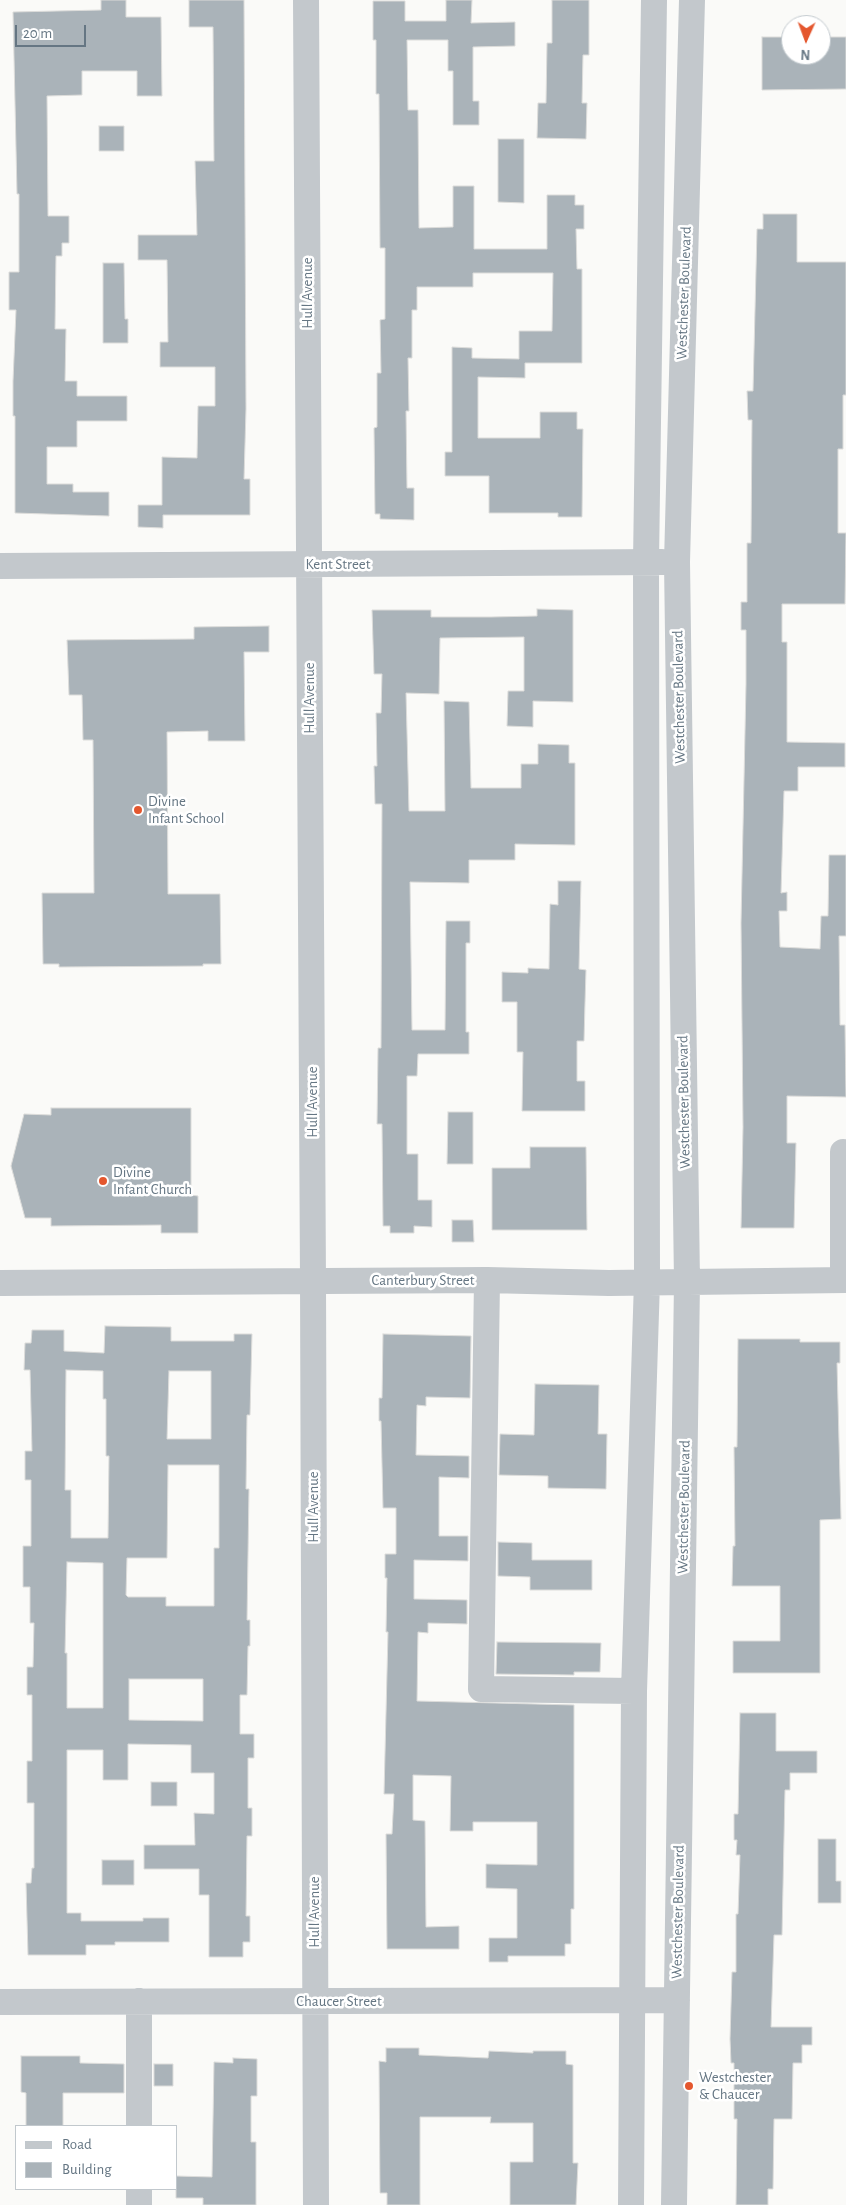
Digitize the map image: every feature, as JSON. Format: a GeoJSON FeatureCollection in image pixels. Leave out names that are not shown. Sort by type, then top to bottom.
{"type":"FeatureCollection","features":[{"type":"Feature","properties":{"kind":"street","name":"Hull Avenue"},"geometry":{"type":"LineString","coordinates":[[306,0],[316,2205]]}},
{"type":"Feature","properties":{"kind":"street"},"geometry":{"type":"LineString","coordinates":[[630,2205],[634,1690],[647,1281],[646,562],[654,0]]}},
{"type":"Feature","properties":{"kind":"street","name":"Westchester Boulevard"},"geometry":{"type":"LineString","coordinates":[[674,2205],[687,1282],[677,562],[692,0]]}},
{"type":"Feature","properties":{"kind":"street","name":"Kent Street"},"geometry":{"type":"LineString","coordinates":[[0,566],[677,562]]}},
{"type":"Feature","properties":{"kind":"street"},"geometry":{"type":"LineString","coordinates":[[843,1152],[844,1280]]}},
{"type":"Feature","properties":{"kind":"street"},"geometry":{"type":"LineString","coordinates":[[487,1280],[481,1689],[634,1690]]}},
{"type":"Feature","properties":{"kind":"street","name":"Canterbury Street"},"geometry":{"type":"LineString","coordinates":[[0,1283],[487,1280],[609,1283],[647,1281],[844,1280]]}},
{"type":"Feature","properties":{"kind":"street","name":"Chaucer Street"},"geometry":{"type":"LineString","coordinates":[[0,2002],[677,2000]]}},
{"type":"Feature","properties":{"kind":"street"},"geometry":{"type":"LineString","coordinates":[[139,2001],[139,2125]]}},
{"type":"Feature","properties":{"kind":"street"},"geometry":{"type":"LineString","coordinates":[[139,2190],[139,2205]]}},
{"type":"Feature","properties":{"kind":"building"},"geometry":{"type":"Polygon","coordinates":[[[101,0],[126,0],[126,17],[161,17],[162,96],[137,96],[137,71],[82,71],[82,95],[47,96],[48,216],[69,216],[69,243],[62,243],[62,256],[56,256],[55,329],[66,329],[65,381],[77,381],[77,396],[127,396],[127,421],[77,421],[77,447],[47,447],[47,484],[73,484],[73,492],[109,492],[109,516],[15,513],[13,381],[16,310],[9,310],[9,272],[19,272],[19,194],[17,194],[13,12],[101,10],[101,0]]]}},
{"type":"Feature","properties":{"kind":"building"},"geometry":{"type":"Polygon","coordinates":[[[189,0],[244,0],[246,409],[244,479],[250,479],[250,515],[163,515],[163,528],[138,527],[138,505],[162,505],[162,457],[197,458],[198,406],[215,406],[215,367],[160,367],[160,342],[168,342],[167,260],[138,260],[138,235],[197,235],[195,161],[214,161],[213,27],[189,27],[189,0]]]}},
{"type":"Feature","properties":{"kind":"building"},"geometry":{"type":"Polygon","coordinates":[[[446,0],[472,0],[471,23],[515,22],[515,46],[473,47],[473,101],[479,101],[479,125],[453,125],[453,71],[448,71],[448,40],[407,40],[408,110],[418,110],[419,228],[453,227],[453,186],[474,186],[474,249],[547,249],[547,195],[575,195],[575,205],[584,205],[584,229],[576,229],[577,269],[582,269],[582,363],[525,363],[525,378],[478,377],[478,438],[540,438],[540,412],[577,412],[577,429],[583,429],[582,517],[558,517],[558,513],[489,513],[489,476],[445,476],[445,452],[452,452],[452,347],[472,348],[472,358],[519,359],[519,331],[552,331],[553,273],[473,273],[473,287],[417,287],[417,310],[412,310],[412,358],[408,358],[409,411],[406,411],[407,488],[414,488],[414,520],[380,519],[380,514],[375,514],[374,428],[377,427],[377,373],[381,373],[380,320],[385,319],[385,248],[380,248],[379,94],[376,94],[376,40],[373,40],[373,1],[405,1],[405,21],[446,21],[446,0]]]}},
{"type":"Feature","properties":{"kind":"building"},"geometry":{"type":"Polygon","coordinates":[[[552,0],[589,0],[589,55],[583,55],[582,103],[587,103],[586,139],[537,138],[538,103],[546,103],[547,43],[552,43],[552,0]]]}},
{"type":"Feature","properties":{"kind":"building"},"geometry":{"type":"Polygon","coordinates":[[[762,37],[781,37],[781,65],[831,65],[831,37],[846,37],[846,89],[762,90],[762,37]]]}},
{"type":"Feature","properties":{"kind":"building"},"geometry":{"type":"Polygon","coordinates":[[[99,126],[124,126],[124,151],[99,151],[99,126]]]}},
{"type":"Feature","properties":{"kind":"building"},"geometry":{"type":"Polygon","coordinates":[[[498,139],[524,139],[524,203],[498,202],[498,139]]]}},
{"type":"Feature","properties":{"kind":"building"},"geometry":{"type":"Polygon","coordinates":[[[763,214],[797,214],[797,262],[846,262],[846,395],[843,395],[843,449],[838,449],[838,533],[846,533],[845,604],[782,604],[782,642],[787,642],[787,742],[845,743],[845,767],[798,767],[798,791],[784,791],[781,893],[787,892],[787,911],[779,911],[780,947],[820,949],[821,916],[828,916],[829,855],[846,855],[846,936],[839,936],[840,1025],[845,1025],[846,1097],[787,1096],[787,1143],[796,1143],[794,1228],[741,1228],[743,1127],[741,923],[746,630],[741,630],[741,602],[747,602],[747,543],[751,543],[752,420],[748,420],[747,391],[753,391],[757,229],[763,229],[763,214]]]}},
{"type":"Feature","properties":{"kind":"building"},"geometry":{"type":"Polygon","coordinates":[[[103,263],[124,263],[125,319],[128,319],[128,343],[103,343],[103,263]]]}},
{"type":"Feature","properties":{"kind":"building"},"geometry":{"type":"Polygon","coordinates":[[[537,609],[573,610],[573,702],[533,701],[533,727],[507,726],[508,691],[524,691],[524,637],[440,638],[439,694],[406,693],[409,811],[445,811],[444,701],[469,702],[471,788],[521,788],[521,764],[538,764],[538,744],[569,745],[569,763],[575,763],[575,845],[515,844],[515,860],[469,860],[469,883],[410,882],[412,1030],[445,1030],[446,921],[470,921],[470,943],[466,943],[466,1032],[469,1032],[469,1054],[418,1054],[417,1076],[407,1076],[407,1154],[418,1154],[418,1200],[432,1200],[432,1227],[414,1226],[414,1233],[390,1233],[390,1226],[383,1226],[382,1124],[377,1124],[378,1048],[381,1048],[382,804],[375,804],[374,766],[377,766],[376,713],[381,713],[382,674],[374,674],[372,610],[431,610],[431,617],[491,617],[537,616],[537,609]]]}},
{"type":"Feature","properties":{"kind":"building"},"geometry":{"type":"Polygon","coordinates":[[[269,626],[269,652],[244,652],[245,741],[208,741],[208,731],[167,732],[168,894],[220,894],[221,964],[203,964],[203,966],[59,967],[59,964],[43,964],[42,893],[94,893],[93,740],[83,740],[82,695],[69,695],[67,640],[194,639],[194,627],[269,626]]]}},
{"type":"Feature","properties":{"kind":"building"},"geometry":{"type":"Polygon","coordinates":[[[558,881],[581,881],[579,969],[586,970],[584,1041],[577,1041],[577,1081],[585,1081],[585,1111],[522,1111],[523,1052],[517,1052],[517,1002],[502,1002],[502,972],[528,973],[528,968],[549,969],[550,904],[558,905],[558,881]]]}},
{"type":"Feature","properties":{"kind":"building","name":"Divine Infant Church"},"geometry":{"type":"Polygon","coordinates":[[[51,1108],[191,1108],[191,1195],[198,1196],[198,1233],[161,1233],[161,1225],[51,1226],[51,1218],[25,1218],[11,1166],[24,1114],[51,1115],[51,1108]]]}},
{"type":"Feature","properties":{"kind":"building"},"geometry":{"type":"Polygon","coordinates":[[[448,1112],[473,1112],[473,1164],[447,1164],[448,1112]]]}},
{"type":"Feature","properties":{"kind":"building"},"geometry":{"type":"Polygon","coordinates":[[[530,1147],[586,1147],[587,1230],[492,1230],[492,1168],[530,1168],[530,1147]]]}},
{"type":"Feature","properties":{"kind":"building"},"geometry":{"type":"Polygon","coordinates":[[[452,1220],[473,1220],[474,1242],[452,1242],[452,1220]]]}},
{"type":"Feature","properties":{"kind":"building"},"geometry":{"type":"Polygon","coordinates":[[[105,1326],[171,1327],[171,1341],[234,1341],[234,1334],[252,1334],[250,1415],[247,1415],[246,1489],[249,1489],[247,1620],[250,1620],[250,1646],[248,1646],[247,1695],[240,1695],[240,1734],[254,1734],[254,1758],[248,1758],[248,1808],[252,1808],[252,1836],[247,1836],[246,1916],[250,1916],[250,1942],[243,1942],[243,1957],[209,1957],[209,1895],[199,1895],[199,1869],[144,1869],[144,1845],[195,1845],[194,1813],[214,1814],[214,1773],[191,1773],[191,1745],[128,1744],[128,1780],[103,1780],[103,1750],[67,1750],[67,1913],[81,1913],[81,1921],[143,1921],[143,1918],[169,1918],[169,1942],[115,1942],[115,1945],[86,1945],[86,1955],[28,1955],[26,1883],[31,1883],[32,1868],[34,1868],[34,1803],[27,1803],[27,1761],[32,1761],[32,1695],[27,1695],[27,1667],[33,1667],[34,1623],[30,1623],[30,1587],[23,1587],[23,1546],[31,1546],[31,1480],[25,1480],[25,1451],[32,1451],[30,1370],[24,1370],[25,1343],[31,1343],[32,1330],[64,1330],[64,1351],[104,1353],[105,1326]],[[66,1370],[65,1490],[71,1490],[71,1538],[108,1538],[109,1456],[106,1456],[106,1399],[103,1399],[103,1371],[66,1370]],[[169,1371],[167,1439],[211,1439],[211,1371],[169,1371]],[[168,1465],[167,1558],[127,1558],[126,1595],[128,1597],[166,1597],[166,1606],[214,1606],[214,1548],[219,1548],[219,1465],[168,1465]],[[67,1562],[65,1653],[67,1653],[67,1708],[103,1708],[103,1563],[67,1562]],[[129,1679],[129,1720],[203,1721],[203,1679],[129,1679]]]}},
{"type":"Feature","properties":{"kind":"building"},"geometry":{"type":"Polygon","coordinates":[[[383,1334],[471,1336],[470,1398],[426,1397],[426,1406],[417,1405],[416,1455],[469,1456],[469,1478],[439,1477],[439,1536],[468,1536],[468,1561],[414,1560],[414,1599],[467,1600],[467,1624],[428,1623],[428,1633],[418,1632],[417,1701],[574,1705],[574,1909],[571,1909],[571,1944],[565,1944],[565,1956],[508,1956],[508,1962],[489,1962],[489,1938],[517,1938],[517,1889],[486,1888],[486,1864],[537,1865],[537,1822],[473,1822],[473,1831],[450,1831],[451,1776],[413,1775],[413,1820],[425,1821],[426,1927],[459,1926],[459,1949],[387,1949],[386,1834],[392,1834],[394,1794],[384,1794],[388,1632],[386,1632],[387,1578],[385,1578],[385,1554],[396,1554],[396,1508],[383,1508],[379,1398],[382,1398],[383,1334]]]}},
{"type":"Feature","properties":{"kind":"building"},"geometry":{"type":"Polygon","coordinates":[[[738,1339],[800,1339],[800,1342],[840,1342],[840,1363],[837,1363],[841,1519],[820,1520],[820,1673],[733,1673],[733,1641],[780,1641],[780,1586],[732,1586],[733,1546],[735,1546],[734,1447],[737,1447],[738,1339]]]}},
{"type":"Feature","properties":{"kind":"building"},"geometry":{"type":"Polygon","coordinates":[[[535,1384],[599,1385],[598,1434],[607,1434],[606,1489],[548,1488],[548,1476],[499,1475],[500,1434],[534,1435],[535,1384]]]}},
{"type":"Feature","properties":{"kind":"building"},"geometry":{"type":"Polygon","coordinates":[[[498,1542],[532,1543],[532,1560],[592,1560],[592,1590],[530,1590],[530,1577],[498,1576],[498,1542]]]}},
{"type":"Feature","properties":{"kind":"building"},"geometry":{"type":"Polygon","coordinates":[[[497,1642],[601,1643],[600,1672],[574,1672],[574,1675],[496,1674],[497,1642]]]}},
{"type":"Feature","properties":{"kind":"building"},"geometry":{"type":"Polygon","coordinates":[[[740,1713],[776,1713],[776,1751],[817,1751],[817,1773],[790,1773],[790,1790],[785,1790],[782,1935],[774,1935],[771,2027],[812,2027],[812,2045],[802,2045],[802,2063],[793,2063],[792,2119],[774,2119],[773,2189],[768,2189],[768,2205],[736,2205],[737,2119],[734,2119],[734,2063],[731,2063],[730,2039],[732,1972],[736,1972],[736,1914],[738,1914],[740,1855],[736,1855],[737,1840],[734,1840],[734,1814],[738,1814],[740,1713]]]}},
{"type":"Feature","properties":{"kind":"building"},"geometry":{"type":"Polygon","coordinates":[[[151,1782],[177,1782],[177,1806],[151,1806],[151,1782]]]}},
{"type":"Feature","properties":{"kind":"building"},"geometry":{"type":"Polygon","coordinates":[[[818,1839],[836,1839],[836,1881],[841,1881],[841,1903],[818,1903],[818,1839]]]}},
{"type":"Feature","properties":{"kind":"building"},"geometry":{"type":"Polygon","coordinates":[[[102,1860],[134,1860],[134,1885],[102,1885],[102,1860]]]}},
{"type":"Feature","properties":{"kind":"building"},"geometry":{"type":"Polygon","coordinates":[[[386,2048],[419,2048],[419,2055],[488,2058],[489,2051],[533,2053],[533,2051],[566,2051],[566,2064],[573,2065],[573,2163],[578,2163],[576,2205],[510,2205],[510,2162],[533,2162],[533,2123],[490,2123],[491,2117],[420,2117],[420,2205],[387,2205],[387,2193],[380,2193],[379,2061],[386,2062],[386,2048]]]}},
{"type":"Feature","properties":{"kind":"building"},"geometry":{"type":"Polygon","coordinates":[[[21,2056],[80,2056],[80,2063],[124,2064],[124,2093],[63,2093],[63,2125],[26,2125],[26,2093],[21,2092],[21,2056]]]}},
{"type":"Feature","properties":{"kind":"building"},"geometry":{"type":"Polygon","coordinates":[[[233,2058],[257,2059],[257,2096],[251,2096],[251,2142],[256,2142],[256,2205],[203,2205],[203,2198],[176,2198],[178,2176],[212,2177],[214,2062],[233,2063],[233,2058]]]}},
{"type":"Feature","properties":{"kind":"building"},"geometry":{"type":"Polygon","coordinates":[[[154,2064],[173,2064],[173,2086],[154,2086],[154,2064]]]}},
{"type":"Feature","properties":{"kind":"place","name":"Divine Infant School"},"geometry":{"type":"Point","coordinates":[138,810]}},
{"type":"Feature","properties":{"kind":"place","name":"Divine Infant Church"},"geometry":{"type":"Point","coordinates":[103,1181]}},
{"type":"Feature","properties":{"kind":"place","name":"Westchester & Chaucer"},"geometry":{"type":"Point","coordinates":[689,2086]}}]}
